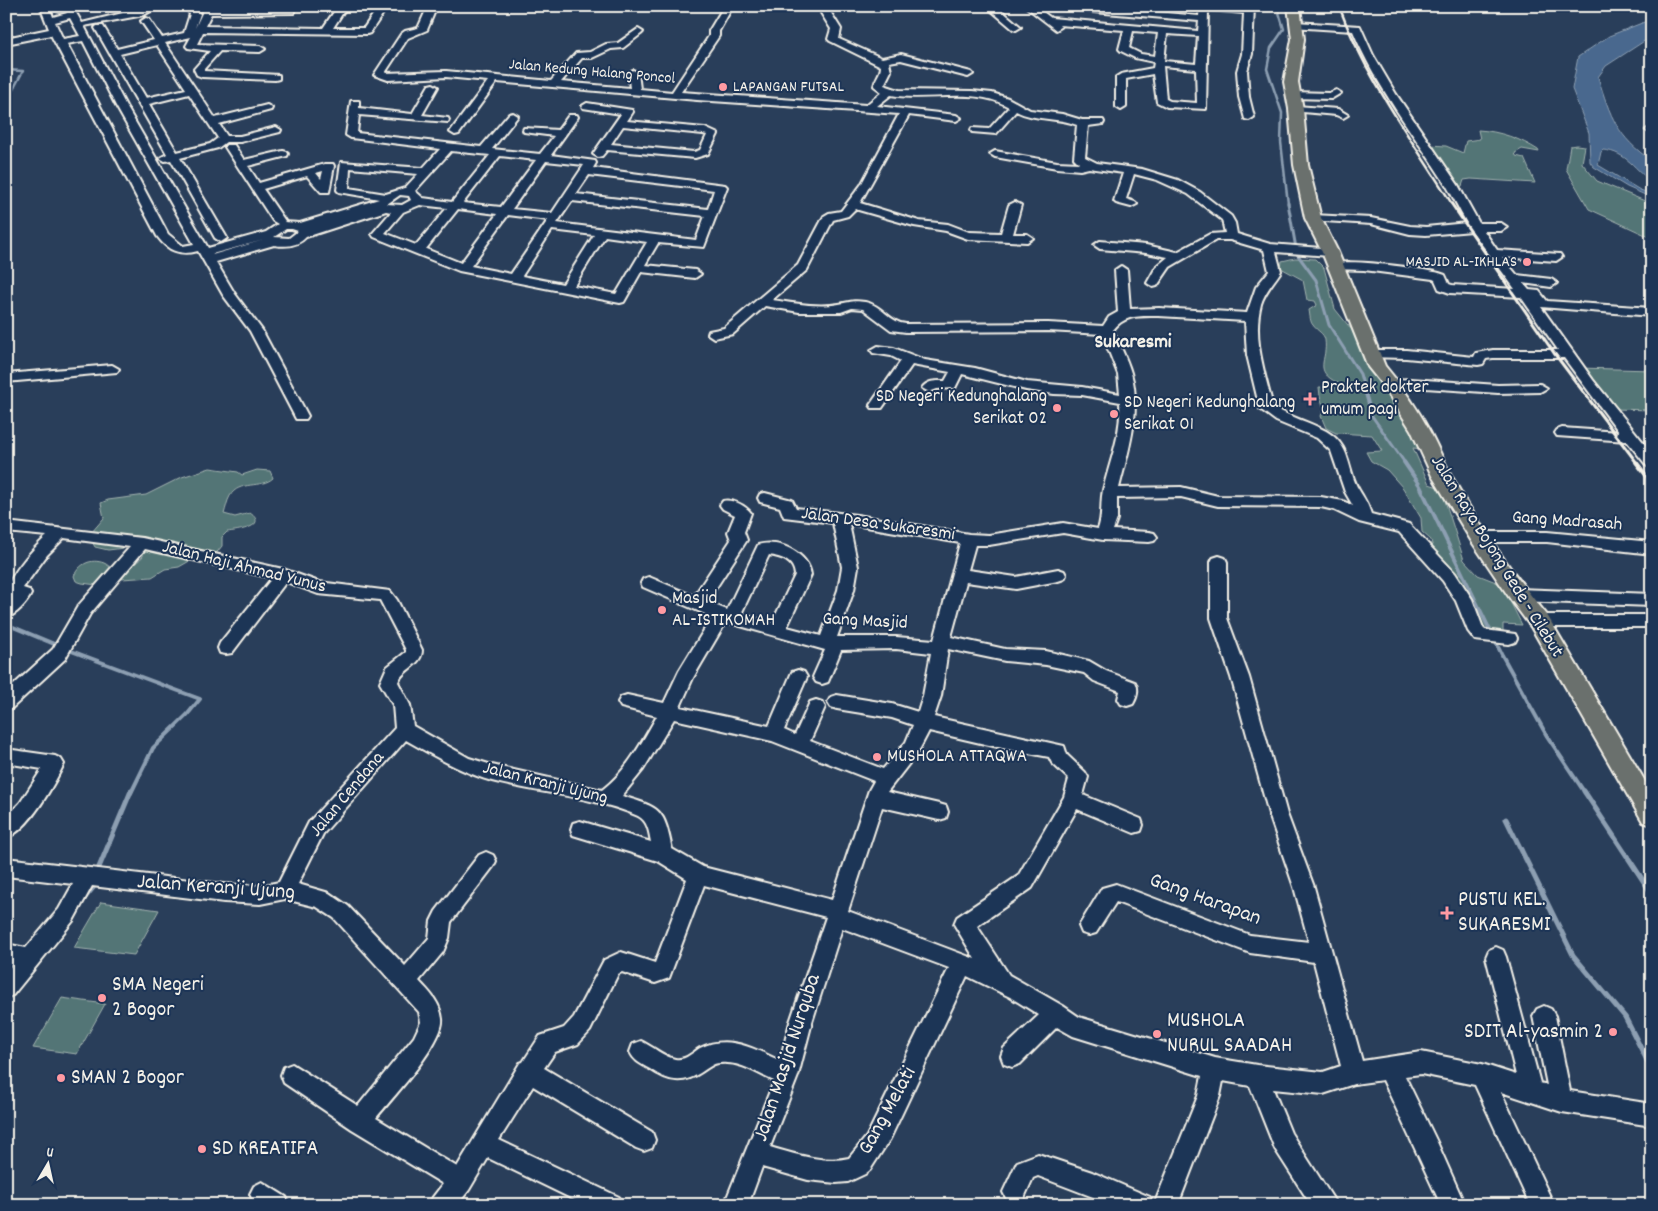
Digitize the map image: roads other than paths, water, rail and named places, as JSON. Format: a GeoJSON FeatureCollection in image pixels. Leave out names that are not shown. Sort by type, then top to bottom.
{"type":"FeatureCollection","features":[{"type":"Feature","properties":{"kind":"main road","name":"Jalan Raya Bojong Gede - Cilebut"},"geometry":{"type":"LineString","coordinates":[[1294,6],[1298,39],[1293,66],[1294,102],[1300,165],[1313,218],[1371,354],[1420,430],[1442,476],[1479,537],[1518,595],[1539,621],[1652,815]]}},
{"type":"Feature","properties":{"kind":"street"},"geometry":{"type":"LineString","coordinates":[[44,6],[52,26],[163,236],[174,248],[180,251],[205,253],[272,238],[283,226],[301,231],[385,202],[400,192],[414,194],[417,197],[417,201]]}},
{"type":"Feature","properties":{"kind":"street"},"geometry":{"type":"LineString","coordinates":[[67,6],[229,295],[256,330],[301,416]]}},
{"type":"Feature","properties":{"kind":"street"},"geometry":{"type":"LineString","coordinates":[[326,31],[342,6]]}},
{"type":"Feature","properties":{"kind":"street"},"geometry":{"type":"LineString","coordinates":[[199,29],[367,31],[384,6]]}},
{"type":"Feature","properties":{"kind":"street","name":"Jalan Kedung Halang Poncol"},"geometry":{"type":"LineString","coordinates":[[433,6],[422,30],[408,33],[404,36],[379,75],[388,77],[446,74],[675,94],[868,108],[956,118]]}},
{"type":"Feature","properties":{"kind":"street"},"geometry":{"type":"LineString","coordinates":[[675,94],[712,38],[714,31],[729,6]]}},
{"type":"Feature","properties":{"kind":"street"},"geometry":{"type":"LineString","coordinates":[[828,6],[826,13],[836,29],[834,38],[836,41],[881,61],[887,68],[880,79],[879,86],[889,91],[988,91],[1014,107],[1034,114],[1071,119],[1081,123],[1100,122]]}},
{"type":"Feature","properties":{"kind":"street"},"geometry":{"type":"LineString","coordinates":[[990,6],[1016,27]]}},
{"type":"Feature","properties":{"kind":"street"},"geometry":{"type":"LineString","coordinates":[[1029,6],[1052,24],[1203,34]]}},
{"type":"Feature","properties":{"kind":"street"},"geometry":{"type":"LineString","coordinates":[[1059,6],[1204,19]]}},
{"type":"Feature","properties":{"kind":"street"},"geometry":{"type":"LineString","coordinates":[[1163,31],[1159,64],[1162,101],[1167,104],[1197,108],[1204,106],[1201,67],[1204,6],[1249,8],[1247,54],[1242,71],[1248,117]]}},
{"type":"Feature","properties":{"kind":"street"},"geometry":{"type":"LineString","coordinates":[[6,39],[52,26],[135,8],[144,12],[151,8]]}},
{"type":"Feature","properties":{"kind":"street"},"geometry":{"type":"LineString","coordinates":[[114,52],[188,35],[195,14],[190,8]]}},
{"type":"Feature","properties":{"kind":"street"},"geometry":{"type":"LineString","coordinates":[[292,9],[257,53],[191,46],[208,11],[292,9]]}},
{"type":"Feature","properties":{"kind":"street"},"geometry":{"type":"LineString","coordinates":[[146,21],[213,122],[223,144],[242,164],[279,221]]}},
{"type":"Feature","properties":{"kind":"street"},"geometry":{"type":"LineString","coordinates":[[1295,25],[1357,28],[1368,55],[1391,94],[1452,185],[1493,253],[1524,292],[1567,354],[1652,464]]}},
{"type":"Feature","properties":{"kind":"street"},"geometry":{"type":"LineString","coordinates":[[100,28],[221,238]]}},
{"type":"Feature","properties":{"kind":"street"},"geometry":{"type":"LineString","coordinates":[[1129,28],[1124,49],[1159,64],[1201,67]]}},
{"type":"Feature","properties":{"kind":"street"},"geometry":{"type":"LineString","coordinates":[[553,84],[578,55],[592,55],[609,46],[620,46],[638,32]]}},
{"type":"Feature","properties":{"kind":"street"},"geometry":{"type":"LineString","coordinates":[[61,42],[86,38]]}},
{"type":"Feature","properties":{"kind":"street"},"geometry":{"type":"LineString","coordinates":[[217,48],[199,69],[200,73],[205,75],[240,72],[275,77]]}},
{"type":"Feature","properties":{"kind":"street"},"geometry":{"type":"LineString","coordinates":[[881,61],[901,57],[968,74]]}},
{"type":"Feature","properties":{"kind":"street"},"geometry":{"type":"LineString","coordinates":[[1121,107],[1121,77],[1159,64]]}},
{"type":"Feature","properties":{"kind":"street"},"geometry":{"type":"LineString","coordinates":[[634,72],[635,90]]}},
{"type":"Feature","properties":{"kind":"street"},"geometry":{"type":"LineString","coordinates":[[455,132],[494,79]]}},
{"type":"Feature","properties":{"kind":"street"},"geometry":{"type":"LineString","coordinates":[[414,117],[433,87]]}},
{"type":"Feature","properties":{"kind":"street"},"geometry":{"type":"LineString","coordinates":[[143,102],[192,90]]}},
{"type":"Feature","properties":{"kind":"street"},"geometry":{"type":"LineString","coordinates":[[868,108],[889,91]]}},
{"type":"Feature","properties":{"kind":"street"},"geometry":{"type":"LineString","coordinates":[[1294,102],[1330,96],[1336,93]]}},
{"type":"Feature","properties":{"kind":"street"},"geometry":{"type":"LineString","coordinates":[[1294,102],[1338,112],[1343,115]]}},
{"type":"Feature","properties":{"kind":"street"},"geometry":{"type":"LineString","coordinates":[[514,278],[627,111],[587,106]]}},
{"type":"Feature","properties":{"kind":"street"},"geometry":{"type":"LineString","coordinates":[[426,172],[345,164],[343,190],[385,202],[400,209],[407,208],[417,201],[506,211],[602,232],[700,244],[722,188],[720,186],[588,167],[543,158],[351,135],[355,107],[444,120]]}},
{"type":"Feature","properties":{"kind":"street"},"geometry":{"type":"LineString","coordinates":[[976,130],[992,132],[1014,107]]}},
{"type":"Feature","properties":{"kind":"street"},"geometry":{"type":"LineString","coordinates":[[213,122],[267,108]]}},
{"type":"Feature","properties":{"kind":"street"},"geometry":{"type":"LineString","coordinates":[[714,334],[728,331],[803,267],[828,218],[833,215],[844,214],[872,177],[882,153],[906,112]]}},
{"type":"Feature","properties":{"kind":"street"},"geometry":{"type":"LineString","coordinates":[[484,151],[512,116]]}},
{"type":"Feature","properties":{"kind":"street"},"geometry":{"type":"LineString","coordinates":[[463,268],[573,117]]}},
{"type":"Feature","properties":{"kind":"street"},"geometry":{"type":"LineString","coordinates":[[603,146],[695,155],[704,152],[713,134],[705,131],[620,123]]}},
{"type":"Feature","properties":{"kind":"street"},"geometry":{"type":"LineString","coordinates":[[1081,123],[1083,132],[1079,158],[1086,165]]}},
{"type":"Feature","properties":{"kind":"street"},"geometry":{"type":"LineString","coordinates":[[153,161],[276,130]]}},
{"type":"Feature","properties":{"kind":"street"},"geometry":{"type":"LineString","coordinates":[[528,130],[562,134]]}},
{"type":"Feature","properties":{"kind":"street"},"geometry":{"type":"LineString","coordinates":[[408,192],[448,147]]}},
{"type":"Feature","properties":{"kind":"street"},"geometry":{"type":"LineString","coordinates":[[418,251],[497,152]]}},
{"type":"Feature","properties":{"kind":"street"},"geometry":{"type":"LineString","coordinates":[[242,164],[283,154]]}},
{"type":"Feature","properties":{"kind":"street"},"geometry":{"type":"LineString","coordinates":[[995,154],[1079,168],[1086,165],[1130,170],[1164,178],[1196,194],[1205,203],[1227,218],[1231,236]]}},
{"type":"Feature","properties":{"kind":"street"},"geometry":{"type":"LineString","coordinates":[[1130,170],[1120,200],[1131,204]]}},
{"type":"Feature","properties":{"kind":"street"},"geometry":{"type":"LineString","coordinates":[[257,187],[310,172]]}},
{"type":"Feature","properties":{"kind":"street"},"geometry":{"type":"LineString","coordinates":[[568,197],[712,213]]}},
{"type":"Feature","properties":{"kind":"street"},"geometry":{"type":"LineString","coordinates":[[852,204],[925,226],[953,229],[965,234],[1027,238]]}},
{"type":"Feature","properties":{"kind":"street"},"geometry":{"type":"LineString","coordinates":[[1007,237],[1008,226],[1014,218],[1015,205]]}},
{"type":"Feature","properties":{"kind":"street"},"geometry":{"type":"LineString","coordinates":[[400,209],[378,234],[463,268],[620,298],[654,238]]}},
{"type":"Feature","properties":{"kind":"street"},"geometry":{"type":"LineString","coordinates":[[1313,218],[1371,221],[1410,230],[1426,231],[1476,226],[1500,227]]}},
{"type":"Feature","properties":{"kind":"street"},"geometry":{"type":"LineString","coordinates":[[567,288],[602,232]]}},
{"type":"Feature","properties":{"kind":"street"},"geometry":{"type":"LineString","coordinates":[[1149,261],[1166,264],[1179,262],[1202,242],[1214,237],[1231,236],[1269,248],[1392,266],[1441,278],[1443,286],[1446,288],[1524,292],[1535,294],[1543,304],[1547,305],[1652,312]]}},
{"type":"Feature","properties":{"kind":"street"},"geometry":{"type":"LineString","coordinates":[[1100,244],[1146,249],[1179,262]]}},
{"type":"Feature","properties":{"kind":"street"},"geometry":{"type":"LineString","coordinates":[[1269,248],[1276,266],[1275,271],[1268,277],[1250,317],[1250,335],[1267,409],[1281,418],[1322,435],[1338,448],[1352,492],[1359,500],[1364,518]]}},
{"type":"Feature","properties":{"kind":"street"},"geometry":{"type":"LineString","coordinates":[[1493,253],[1556,257]]}},
{"type":"Feature","properties":{"kind":"street"},"geometry":{"type":"LineString","coordinates":[[1153,283],[1160,270],[1166,264]]}},
{"type":"Feature","properties":{"kind":"street"},"geometry":{"type":"LineString","coordinates":[[638,268],[695,274]]}},
{"type":"Feature","properties":{"kind":"street"},"geometry":{"type":"LineString","coordinates":[[1121,270],[1124,314]]}},
{"type":"Feature","properties":{"kind":"street"},"geometry":{"type":"LineString","coordinates":[[1512,278],[1551,283]]}},
{"type":"Feature","properties":{"kind":"street"},"geometry":{"type":"LineString","coordinates":[[762,302],[799,308],[841,308],[851,304],[866,306],[873,309],[893,325],[906,328],[1048,327],[1107,330]]}},
{"type":"Feature","properties":{"kind":"street"},"geometry":{"type":"LineString","coordinates":[[1107,330],[1114,320],[1124,314],[1159,312],[1250,317]]}},
{"type":"Feature","properties":{"kind":"street"},"geometry":{"type":"LineString","coordinates":[[1103,534],[1108,519],[1110,493],[1127,428],[1125,374],[1107,330]]}},
{"type":"Feature","properties":{"kind":"street"},"geometry":{"type":"LineString","coordinates":[[878,350],[894,352],[909,360],[940,362],[958,369],[989,375],[1026,386],[1082,391],[1126,399]]}},
{"type":"Feature","properties":{"kind":"street"},"geometry":{"type":"LineString","coordinates":[[1371,354],[1406,354],[1478,361]]}},
{"type":"Feature","properties":{"kind":"street"},"geometry":{"type":"LineString","coordinates":[[1486,388],[1481,378],[1478,361],[1481,356],[1493,354],[1567,354]]}},
{"type":"Feature","properties":{"kind":"street"},"geometry":{"type":"LineString","coordinates":[[877,405],[909,360]]}},
{"type":"Feature","properties":{"kind":"street"},"geometry":{"type":"LineString","coordinates":[[929,388],[934,385],[950,385],[958,369]]}},
{"type":"Feature","properties":{"kind":"street"},"geometry":{"type":"LineString","coordinates":[[6,378],[112,370]]}},
{"type":"Feature","properties":{"kind":"street"},"geometry":{"type":"LineString","coordinates":[[1391,384],[1411,383],[1486,388],[1540,388]]}},
{"type":"Feature","properties":{"kind":"street"},"geometry":{"type":"LineString","coordinates":[[1562,433],[1631,436]]}},
{"type":"Feature","properties":{"kind":"street"},"geometry":{"type":"LineString","coordinates":[[1110,493],[1181,492],[1218,501],[1321,502],[1338,505],[1364,518],[1404,528],[1449,577],[1464,599],[1476,630],[1481,636],[1486,638],[1507,638]]}},
{"type":"Feature","properties":{"kind":"street","name":"Jalan Desa Sukaresmi"},"geometry":{"type":"LineString","coordinates":[[765,498],[787,504],[789,513],[840,518],[988,540],[1063,528],[1103,534],[1149,537]]}},
{"type":"Feature","properties":{"kind":"street"},"geometry":{"type":"LineString","coordinates":[[697,605],[739,540],[736,532],[743,513],[728,505]]}},
{"type":"Feature","properties":{"kind":"street"},"geometry":{"type":"LineString","coordinates":[[822,677],[846,590],[850,567],[840,518]]}},
{"type":"Feature","properties":{"kind":"street","name":"Jalan Haji Ahmad Yunus"},"geometry":{"type":"LineString","coordinates":[[6,527],[142,543],[283,575],[311,587],[384,595],[389,600],[414,650],[414,655],[393,672],[389,683],[395,689],[402,704],[404,730]]}},
{"type":"Feature","properties":{"kind":"street"},"geometry":{"type":"LineString","coordinates":[[6,612],[23,595],[10,592],[41,551],[60,532]]}},
{"type":"Feature","properties":{"kind":"street","name":"Gang Madrasah"},"geometry":{"type":"LineString","coordinates":[[1479,537],[1547,537],[1652,548]]}},
{"type":"Feature","properties":{"kind":"street","name":"Jalan Desa Sukaresmi"},"geometry":{"type":"LineString","coordinates":[[836,914],[876,798],[886,778],[912,747],[923,722],[932,696],[942,645],[969,538]]}},
{"type":"Feature","properties":{"kind":"street"},"geometry":{"type":"LineString","coordinates":[[6,703],[59,654],[84,610],[142,543]]}},
{"type":"Feature","properties":{"kind":"street"},"geometry":{"type":"LineString","coordinates":[[605,798],[620,787],[637,765],[670,710],[685,676],[727,616],[764,549],[779,550],[800,562],[803,569],[803,575],[777,630]]}},
{"type":"Feature","properties":{"kind":"street"},"geometry":{"type":"LineString","coordinates":[[1219,562],[1219,618],[1240,678],[1278,814],[1304,887],[1354,1073]]}},
{"type":"Feature","properties":{"kind":"street"},"geometry":{"type":"LineString","coordinates":[[226,648],[283,575]]}},
{"type":"Feature","properties":{"kind":"street"},"geometry":{"type":"LineString","coordinates":[[960,575],[1016,583],[1058,575]]}},
{"type":"Feature","properties":{"kind":"street","name":"Gang Masjid"},"geometry":{"type":"LineString","coordinates":[[649,583],[697,605],[727,616],[830,644],[896,643],[942,645],[1005,655],[1046,658],[1089,668],[1100,676],[1129,687],[1127,699]]}},
{"type":"Feature","properties":{"kind":"street"},"geometry":{"type":"LineString","coordinates":[[1518,595],[1652,600]]}},
{"type":"Feature","properties":{"kind":"street"},"geometry":{"type":"LineString","coordinates":[[1539,621],[1652,621]]}},
{"type":"Feature","properties":{"kind":"street"},"geometry":{"type":"LineString","coordinates":[[774,734],[798,677]]}},
{"type":"Feature","properties":{"kind":"street"},"geometry":{"type":"LineString","coordinates":[[627,702],[774,734],[886,778]]}},
{"type":"Feature","properties":{"kind":"street"},"geometry":{"type":"LineString","coordinates":[[837,702],[890,711],[914,717],[923,722],[1002,741],[1058,751],[1058,758],[1079,777],[1073,799],[1019,887],[964,924],[1002,982]]}},
{"type":"Feature","properties":{"kind":"street"},"geometry":{"type":"LineString","coordinates":[[800,744],[816,707]]}},
{"type":"Feature","properties":{"kind":"street","name":"Jalan Kranji Ujung"},"geometry":{"type":"LineString","coordinates":[[404,730],[470,766],[492,773],[605,798],[646,811],[658,823],[662,854]]}},
{"type":"Feature","properties":{"kind":"street","name":"Jalan Cendana"},"geometry":{"type":"LineString","coordinates":[[285,890],[316,828],[404,730]]}},
{"type":"Feature","properties":{"kind":"street"},"geometry":{"type":"LineString","coordinates":[[6,756],[55,764],[26,809],[6,830]]}},
{"type":"Feature","properties":{"kind":"street"},"geometry":{"type":"LineString","coordinates":[[876,798],[939,812]]}},
{"type":"Feature","properties":{"kind":"street"},"geometry":{"type":"LineString","coordinates":[[1073,799],[1134,825]]}},
{"type":"Feature","properties":{"kind":"street"},"geometry":{"type":"LineString","coordinates":[[580,829],[662,854],[698,876],[836,914],[962,963],[1002,982],[1056,1013],[1072,1026],[1215,1069],[1257,1076],[1323,1083],[1354,1073],[1421,1063],[1482,1075],[1562,1102],[1652,1116]]}},
{"type":"Feature","properties":{"kind":"street"},"geometry":{"type":"LineString","coordinates":[[405,981],[436,945],[440,939],[439,926],[443,917],[486,861]]}},
{"type":"Feature","properties":{"kind":"street"},"geometry":{"type":"LineString","coordinates":[[6,867],[96,879]]}},
{"type":"Feature","properties":{"kind":"street"},"geometry":{"type":"LineString","coordinates":[[441,1205],[461,1182],[528,1071],[548,1043],[570,1037],[582,1024],[611,967],[621,962],[655,973],[662,971],[698,876]]}},
{"type":"Feature","properties":{"kind":"street"},"geometry":{"type":"LineString","coordinates":[[6,988],[96,879]]}},
{"type":"Feature","properties":{"kind":"street","name":"Jalan Keranji Ujung"},"geometry":{"type":"LineString","coordinates":[[96,879],[260,895],[285,890],[322,900],[341,912],[429,1007],[432,1022],[422,1044],[360,1121]]}},
{"type":"Feature","properties":{"kind":"street","name":"Gang Harapan"},"geometry":{"type":"LineString","coordinates":[[1089,926],[1109,894],[1116,893],[1250,944],[1322,953]]}},
{"type":"Feature","properties":{"kind":"street","name":"Jalan Masjid Nurquba"},"geometry":{"type":"LineString","coordinates":[[736,1205],[787,1076],[800,1022],[836,914]]}},
{"type":"Feature","properties":{"kind":"street"},"geometry":{"type":"LineString","coordinates":[[6,954],[32,958]]}},
{"type":"Feature","properties":{"kind":"street"},"geometry":{"type":"LineString","coordinates":[[1496,957],[1531,1091]]}},
{"type":"Feature","properties":{"kind":"street","name":"Gang Melati"},"geometry":{"type":"LineString","coordinates":[[757,1154],[800,1168],[833,1172],[856,1167],[873,1147],[962,963]]}},
{"type":"Feature","properties":{"kind":"street"},"geometry":{"type":"LineString","coordinates":[[1012,1056],[1056,1013]]}},
{"type":"Feature","properties":{"kind":"street"},"geometry":{"type":"LineString","coordinates":[[1544,1016],[1550,1038],[1555,1076],[1562,1102]]}},
{"type":"Feature","properties":{"kind":"street"},"geometry":{"type":"LineString","coordinates":[[641,1052],[674,1070],[687,1069],[711,1052],[738,1054],[787,1076]]}},
{"type":"Feature","properties":{"kind":"street"},"geometry":{"type":"LineString","coordinates":[[1389,1068],[1429,1150],[1453,1205]]}},
{"type":"Feature","properties":{"kind":"street"},"geometry":{"type":"LineString","coordinates":[[1166,1205],[1209,1096],[1215,1069]]}},
{"type":"Feature","properties":{"kind":"street"},"geometry":{"type":"LineString","coordinates":[[528,1071],[644,1140]]}},
{"type":"Feature","properties":{"kind":"street"},"geometry":{"type":"LineString","coordinates":[[292,1075],[360,1121],[461,1182]]}},
{"type":"Feature","properties":{"kind":"street"},"geometry":{"type":"LineString","coordinates":[[1482,1075],[1542,1205]]}},
{"type":"Feature","properties":{"kind":"street"},"geometry":{"type":"LineString","coordinates":[[1257,1076],[1283,1141],[1325,1205]]}},
{"type":"Feature","properties":{"kind":"street"},"geometry":{"type":"LineString","coordinates":[[483,1144],[611,1205]]}},
{"type":"Feature","properties":{"kind":"street"},"geometry":{"type":"LineString","coordinates":[[1015,1192],[1025,1170],[1038,1165],[1092,1184],[1142,1205]]}},
{"type":"Feature","properties":{"kind":"water"},"geometry":{"type":"Polygon","coordinates":[[[1652,19],[1652,36],[1606,66],[1598,77],[1616,125],[1630,143],[1652,161],[1652,182],[1625,158],[1611,151],[1603,150],[1601,152],[1598,165],[1640,190],[1652,194],[1652,198],[1627,187],[1594,167],[1590,162],[1589,133],[1572,89],[1578,57],[1609,36],[1652,19]]]}},
{"type":"Feature","properties":{"kind":"waterway"},"geometry":{"type":"LineString","coordinates":[[1277,6],[1284,29],[1271,48],[1267,69],[1282,113],[1281,142],[1288,204]]}},
{"type":"Feature","properties":{"kind":"waterway"},"geometry":{"type":"LineString","coordinates":[[6,70],[23,71],[6,103]]}},
{"type":"Feature","properties":{"kind":"waterway"},"geometry":{"type":"LineString","coordinates":[[1288,203],[1297,254],[1316,280],[1329,325],[1360,374],[1372,416],[1405,463]]}},
{"type":"Feature","properties":{"kind":"waterway"},"geometry":{"type":"LineString","coordinates":[[1404,462],[1419,484],[1502,655],[1547,736],[1585,793]]}},
{"type":"Feature","properties":{"kind":"waterway"},"geometry":{"type":"LineString","coordinates":[[6,624],[59,646]]}},
{"type":"Feature","properties":{"kind":"waterway"},"geometry":{"type":"LineString","coordinates":[[66,649],[200,699],[187,715],[153,748],[131,793]]}},
{"type":"Feature","properties":{"kind":"waterway"},"geometry":{"type":"LineString","coordinates":[[97,872],[131,791]]}},
{"type":"Feature","properties":{"kind":"waterway"},"geometry":{"type":"LineString","coordinates":[[1584,791],[1652,894]]}},
{"type":"Feature","properties":{"kind":"waterway"},"geometry":{"type":"LineString","coordinates":[[1506,819],[1573,955],[1625,1017],[1652,1070]]}},
{"type":"Feature","properties":{"kind":"waterway"},"geometry":{"type":"LineString","coordinates":[[84,899],[93,888],[95,882]]}},
{"type":"Feature","properties":{"kind":"railway"},"geometry":{"type":"LineString","coordinates":[[1339,6],[1362,58],[1376,83],[1452,204]]}},
{"type":"Feature","properties":{"kind":"railway"},"geometry":{"type":"LineString","coordinates":[[1451,203],[1554,353],[1637,463]]}},
{"type":"Feature","properties":{"kind":"railway"},"geometry":{"type":"LineString","coordinates":[[1636,462],[1652,483]]}},
{"type":"Feature","properties":{"kind":"place","name":"LAPANGAN FUTSAL"},"geometry":{"type":"Point","coordinates":[723,87]}},
{"type":"Feature","properties":{"kind":"place","name":"MASJID AL-IKHLAS"},"geometry":{"type":"Point","coordinates":[1527,262]}},
{"type":"Feature","properties":{"kind":"place","name":"Praktek dokter umum pagi"},"geometry":{"type":"Point","coordinates":[1310,399]}},
{"type":"Feature","properties":{"kind":"place","name":"SD Negeri Kedunghalang Serikat 02"},"geometry":{"type":"Point","coordinates":[1057,408]}},
{"type":"Feature","properties":{"kind":"place","name":"SD Negeri Kedunghalang Serikat 01"},"geometry":{"type":"Point","coordinates":[1114,414]}},
{"type":"Feature","properties":{"kind":"place","name":"Masjid AL-ISTIKOMAH"},"geometry":{"type":"Point","coordinates":[662,610]}},
{"type":"Feature","properties":{"kind":"place","name":"MUSHOLA ATTAQWA"},"geometry":{"type":"Point","coordinates":[877,757]}},
{"type":"Feature","properties":{"kind":"place","name":"PUSTU KEL. SUKARESMI"},"geometry":{"type":"Point","coordinates":[1447,913]}},
{"type":"Feature","properties":{"kind":"place","name":"SMA Negeri 2 Bogor"},"geometry":{"type":"Point","coordinates":[102,998]}},
{"type":"Feature","properties":{"kind":"place","name":"SDIT Al-yasmin 2"},"geometry":{"type":"Point","coordinates":[1613,1032]}},
{"type":"Feature","properties":{"kind":"place","name":"MUSHOLA NURUL SAADAH"},"geometry":{"type":"Point","coordinates":[1157,1034]}},
{"type":"Feature","properties":{"kind":"place","name":"SMAN 2 Bogor"},"geometry":{"type":"Point","coordinates":[61,1078]}},
{"type":"Feature","properties":{"kind":"place","name":"SD KREATIFA"},"geometry":{"type":"Point","coordinates":[202,1149]}},
{"type":"Feature","properties":{"kind":"district","name":"Sukaresmi"},"geometry":{"type":"Point","coordinates":[1133,343]}}]}
